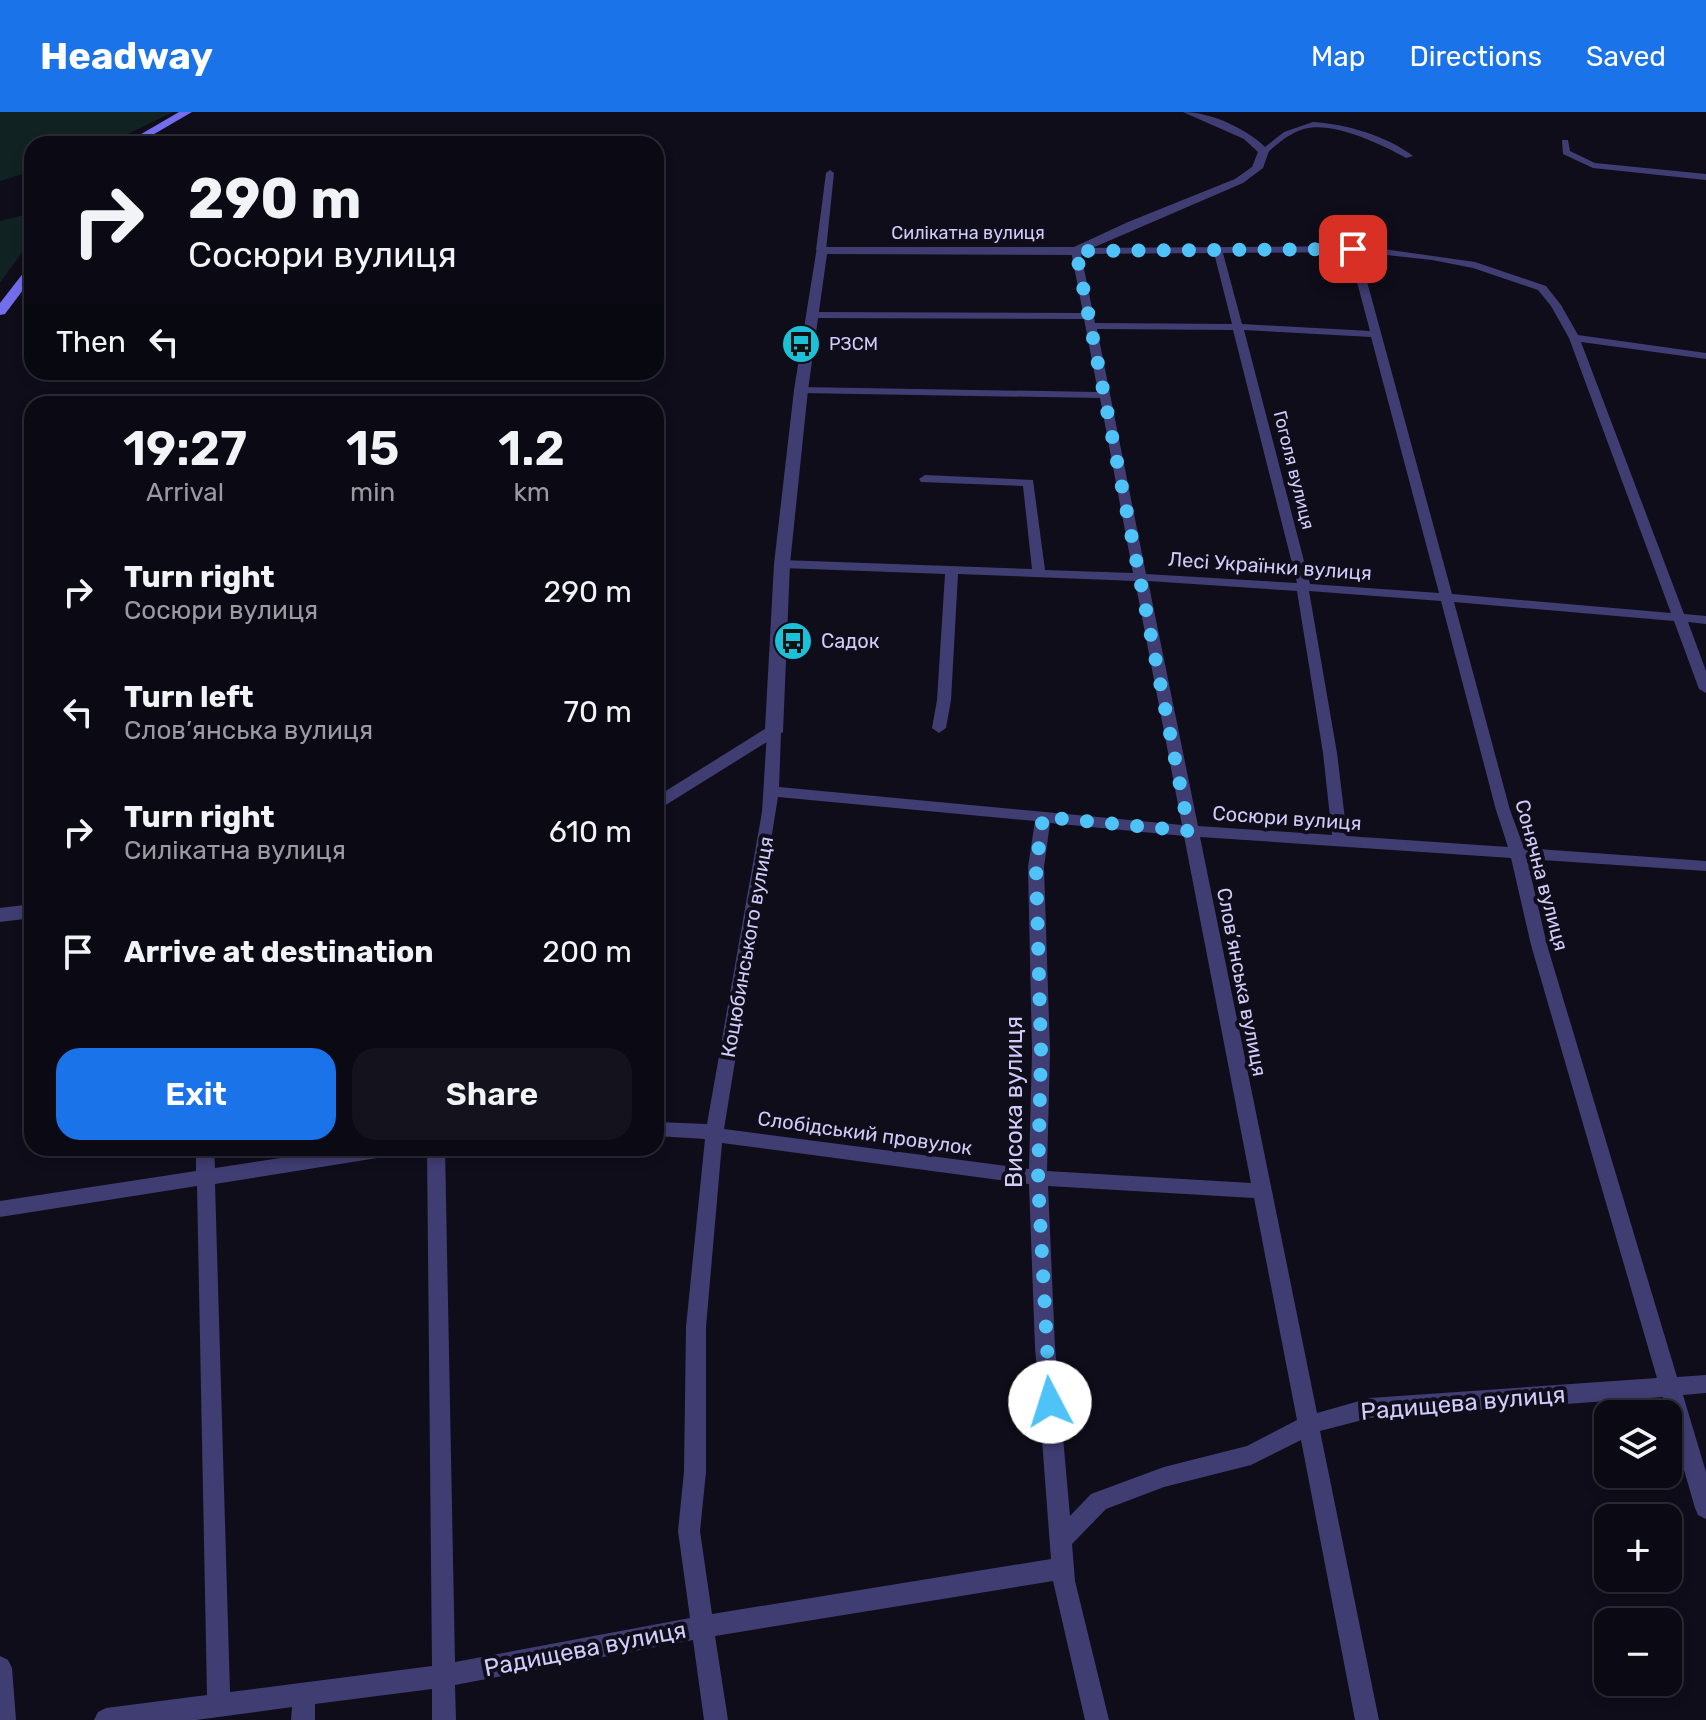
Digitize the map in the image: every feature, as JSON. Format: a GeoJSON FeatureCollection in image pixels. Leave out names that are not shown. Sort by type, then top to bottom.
{"type":"FeatureCollection","features":[{"type":"Feature","properties":{"kind":"main road"},"geometry":{"type":"LineString","coordinates":[[144,136],[187,112]]}},
{"type":"Feature","properties":{"kind":"main road"},"geometry":{"type":"LineString","coordinates":[[0,311],[24,280]]}},
{"type":"Feature","properties":{"kind":"street"},"geometry":{"type":"LineString","coordinates":[[1188,112],[1248,137],[1264,151]]}},
{"type":"Feature","properties":{"kind":"street"},"geometry":{"type":"LineString","coordinates":[[1076,251],[1239,181],[1251,174],[1273,142],[1310,125],[1386,142],[1409,156]]}},
{"type":"Feature","properties":{"kind":"street"},"geometry":{"type":"LineString","coordinates":[[1565,142],[1566,152],[1593,165],[1706,177]]}},
{"type":"Feature","properties":{"kind":"street","name":"Коцюбинського вулиця"},"geometry":{"type":"LineString","coordinates":[[716,1720],[689,1531],[695,1472],[696,1327],[714,1135],[770,812],[782,564],[830,173]]}},
{"type":"Feature","properties":{"kind":"street","name":"Силікатна вулиця"},"geometry":{"type":"LineString","coordinates":[[821,250],[1353,249],[1475,265],[1542,288],[1556,305],[1574,338]]}},
{"type":"Feature","properties":{"kind":"street","name":"Сонячна вулиця"},"geometry":{"type":"LineString","coordinates":[[1353,249],[1518,854],[1539,945],[1706,1508]]}},
{"type":"Feature","properties":{"kind":"street","name":"Слов’янська вулиця"},"geometry":{"type":"LineString","coordinates":[[1076,251],[1367,1720]]}},
{"type":"Feature","properties":{"kind":"street","name":"Гоголя вулиця"},"geometry":{"type":"LineString","coordinates":[[1218,251],[1305,588],[1302,593],[1330,753],[1340,842]]}},
{"type":"Feature","properties":{"kind":"street"},"geometry":{"type":"LineString","coordinates":[[812,315],[1089,321],[1376,334]]}},
{"type":"Feature","properties":{"kind":"street"},"geometry":{"type":"LineString","coordinates":[[1706,356],[1574,338],[1706,689]]}},
{"type":"Feature","properties":{"kind":"street"},"geometry":{"type":"LineString","coordinates":[[801,390],[1103,395]]}},
{"type":"Feature","properties":{"kind":"street"},"geometry":{"type":"LineString","coordinates":[[925,479],[1029,483],[1039,574]]}},
{"type":"Feature","properties":{"kind":"street","name":"Лесі Українки вулиця"},"geometry":{"type":"LineString","coordinates":[[782,564],[1139,577],[1706,620]]}},
{"type":"Feature","properties":{"kind":"street"},"geometry":{"type":"LineString","coordinates":[[939,728],[944,700],[952,571]]}},
{"type":"Feature","properties":{"kind":"street"},"geometry":{"type":"LineString","coordinates":[[664,800],[774,732]]}},
{"type":"Feature","properties":{"kind":"street","name":"Сосюри вулиця"},"geometry":{"type":"LineString","coordinates":[[771,791],[1189,831],[1706,866]]}},
{"type":"Feature","properties":{"kind":"street","name":"Висока вулиця"},"geometry":{"type":"LineString","coordinates":[[1043,817],[1036,867],[1041,1051],[1039,1178],[1045,1347],[1063,1568],[1097,1720]]}},
{"type":"Feature","properties":{"kind":"street"},"geometry":{"type":"LineString","coordinates":[[0,915],[24,912]]}},
{"type":"Feature","properties":{"kind":"street","name":"Слобідський провулок"},"geometry":{"type":"LineString","coordinates":[[664,1129],[702,1130],[714,1135],[1039,1178],[1261,1191]]}},
{"type":"Feature","properties":{"kind":"street"},"geometry":{"type":"LineString","coordinates":[[205,1156],[219,1705]]}},
{"type":"Feature","properties":{"kind":"street"},"geometry":{"type":"LineString","coordinates":[[0,1209],[347,1156]]}},
{"type":"Feature","properties":{"kind":"street"},"geometry":{"type":"LineString","coordinates":[[436,1156],[444,1720]]}},
{"type":"Feature","properties":{"kind":"street","name":"Радищева вулиця"},"geometry":{"type":"LineString","coordinates":[[1061,1540],[1099,1501],[1164,1477],[1251,1455],[1308,1425],[1370,1408],[1706,1384]]}},
{"type":"Feature","properties":{"kind":"street","name":"Радищева вулиця"},"geometry":{"type":"LineString","coordinates":[[106,1720],[443,1676],[702,1627],[1063,1568]]}},
{"type":"Feature","properties":{"kind":"street"},"geometry":{"type":"LineString","coordinates":[[0,1668],[4,1720]]}},
{"type":"Feature","properties":{"kind":"street"},"geometry":{"type":"LineString","coordinates":[[303,1720],[304,1694]]}},
{"type":"Feature","properties":{"kind":"green space"},"geometry":{"type":"Polygon","coordinates":[[[0,112],[173,112],[124,136],[24,136],[24,174],[0,181],[0,112]]]}},
{"type":"Feature","properties":{"kind":"green space"},"geometry":{"type":"Polygon","coordinates":[[[24,215],[24,249],[0,283],[0,221],[24,215]]]}},
{"type":"Feature","properties":{"kind":"place","name":"РЗСМ"},"geometry":{"type":"Point","coordinates":[801,344]}},
{"type":"Feature","properties":{"kind":"place","name":"Садок"},"geometry":{"type":"Point","coordinates":[793,641]}},
{"type":"Feature","properties":{"kind":"route"},"geometry":{"type":"LineString","coordinates":[[1050,1402],[1038,1181],[1041,1051],[1036,867],[1043,817],[1189,831],[1076,251],[1353,249]]}}]}
